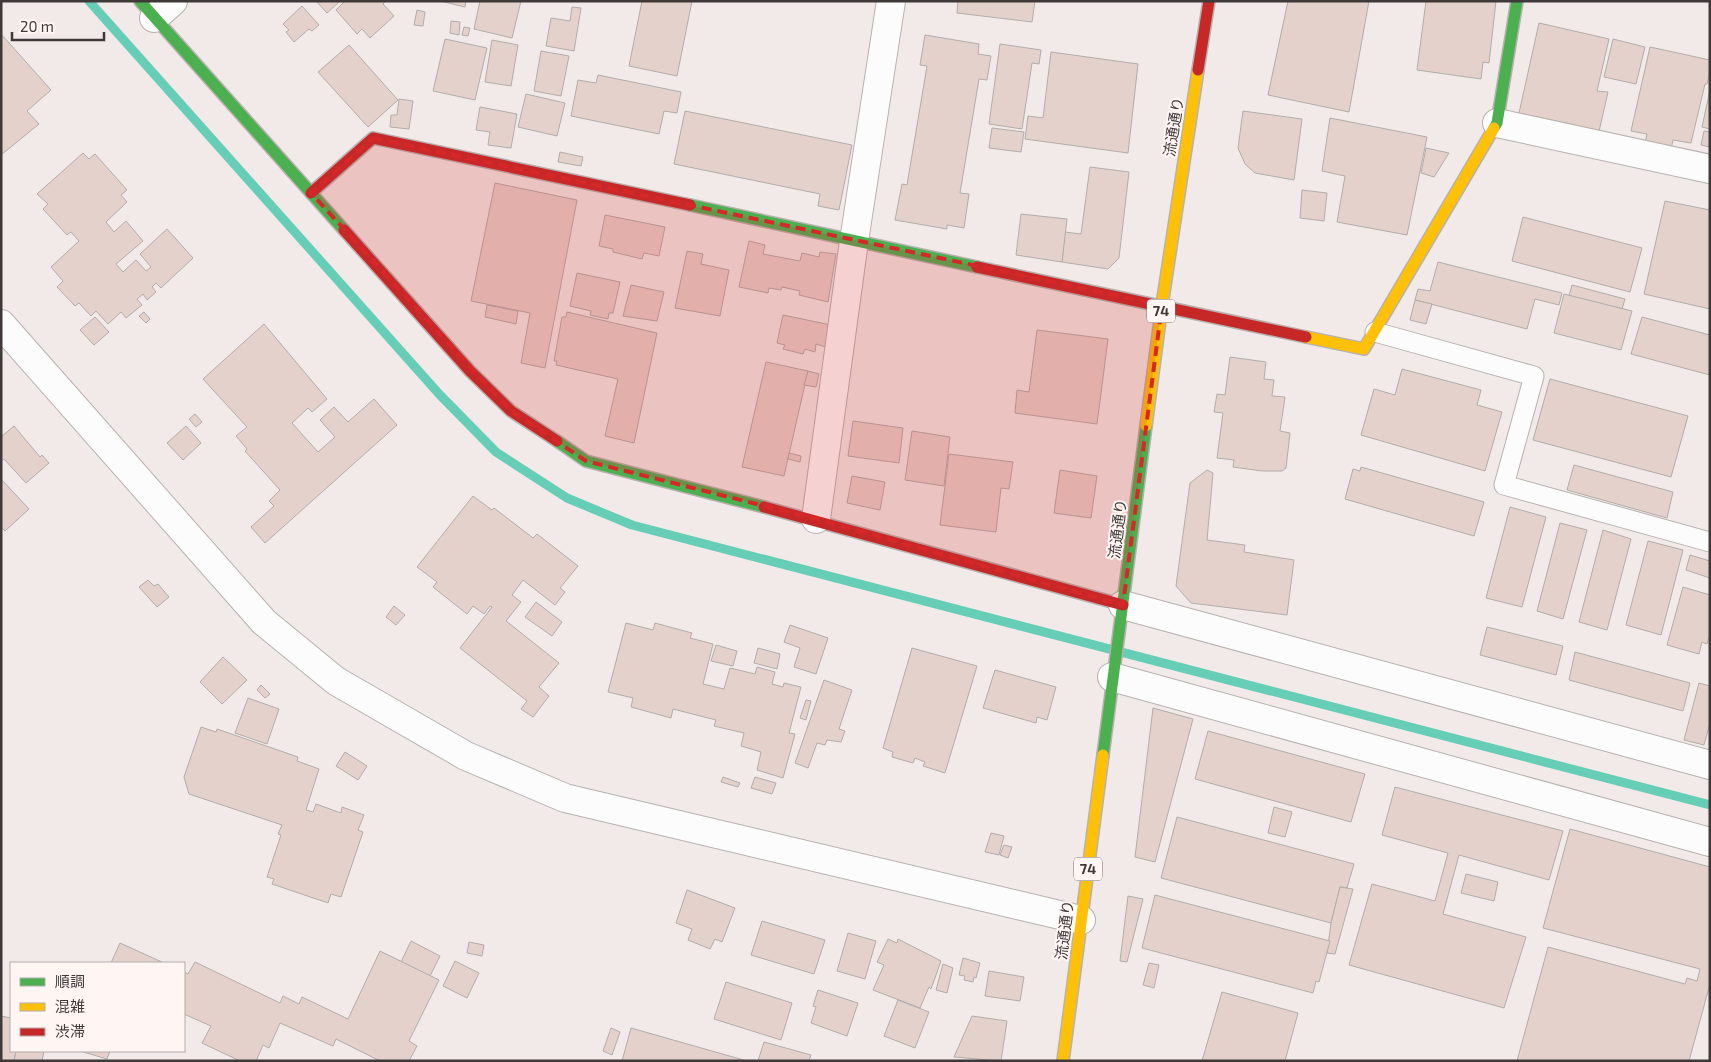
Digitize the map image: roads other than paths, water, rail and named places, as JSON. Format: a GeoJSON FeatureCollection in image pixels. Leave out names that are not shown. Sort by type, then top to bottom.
{"type":"FeatureCollection","features":[{"type":"Feature","properties":{"kind":"street","name":"流通通り"},"geometry":{"type":"LineString","coordinates":[[1063,1061],[1162,305],[1209,1]]}},
{"type":"Feature","properties":{"kind":"street"},"geometry":{"type":"LineString","coordinates":[[311,193],[372,138],[1364,349],[1497,123],[1517,1]]}},
{"type":"Feature","properties":{"kind":"street"},"geometry":{"type":"LineString","coordinates":[[816,519],[887,2]]}},
{"type":"Feature","properties":{"kind":"street"},"geometry":{"type":"LineString","coordinates":[[156,7],[311,193],[470,371],[511,412],[586,461],[650,479],[816,519],[1122,614],[1710,765]]}},
{"type":"Feature","properties":{"kind":"street"},"geometry":{"type":"LineString","coordinates":[[1497,123],[1710,169]]}},
{"type":"Feature","properties":{"kind":"street"},"geometry":{"type":"LineString","coordinates":[[1,324],[264,622],[336,681],[466,756],[565,798],[1081,920]]}},
{"type":"Feature","properties":{"kind":"street"},"geometry":{"type":"LineString","coordinates":[[1112,676],[1710,842]]}},
{"type":"Feature","properties":{"kind":"lane"},"geometry":{"type":"LineString","coordinates":[[1375,332],[1534,376],[1504,485],[1710,542]]}},
{"type":"Feature","properties":{"kind":"waterway"},"geometry":{"type":"LineString","coordinates":[[89,1],[440,395],[496,452],[567,498],[632,525],[1710,805]]}}]}
